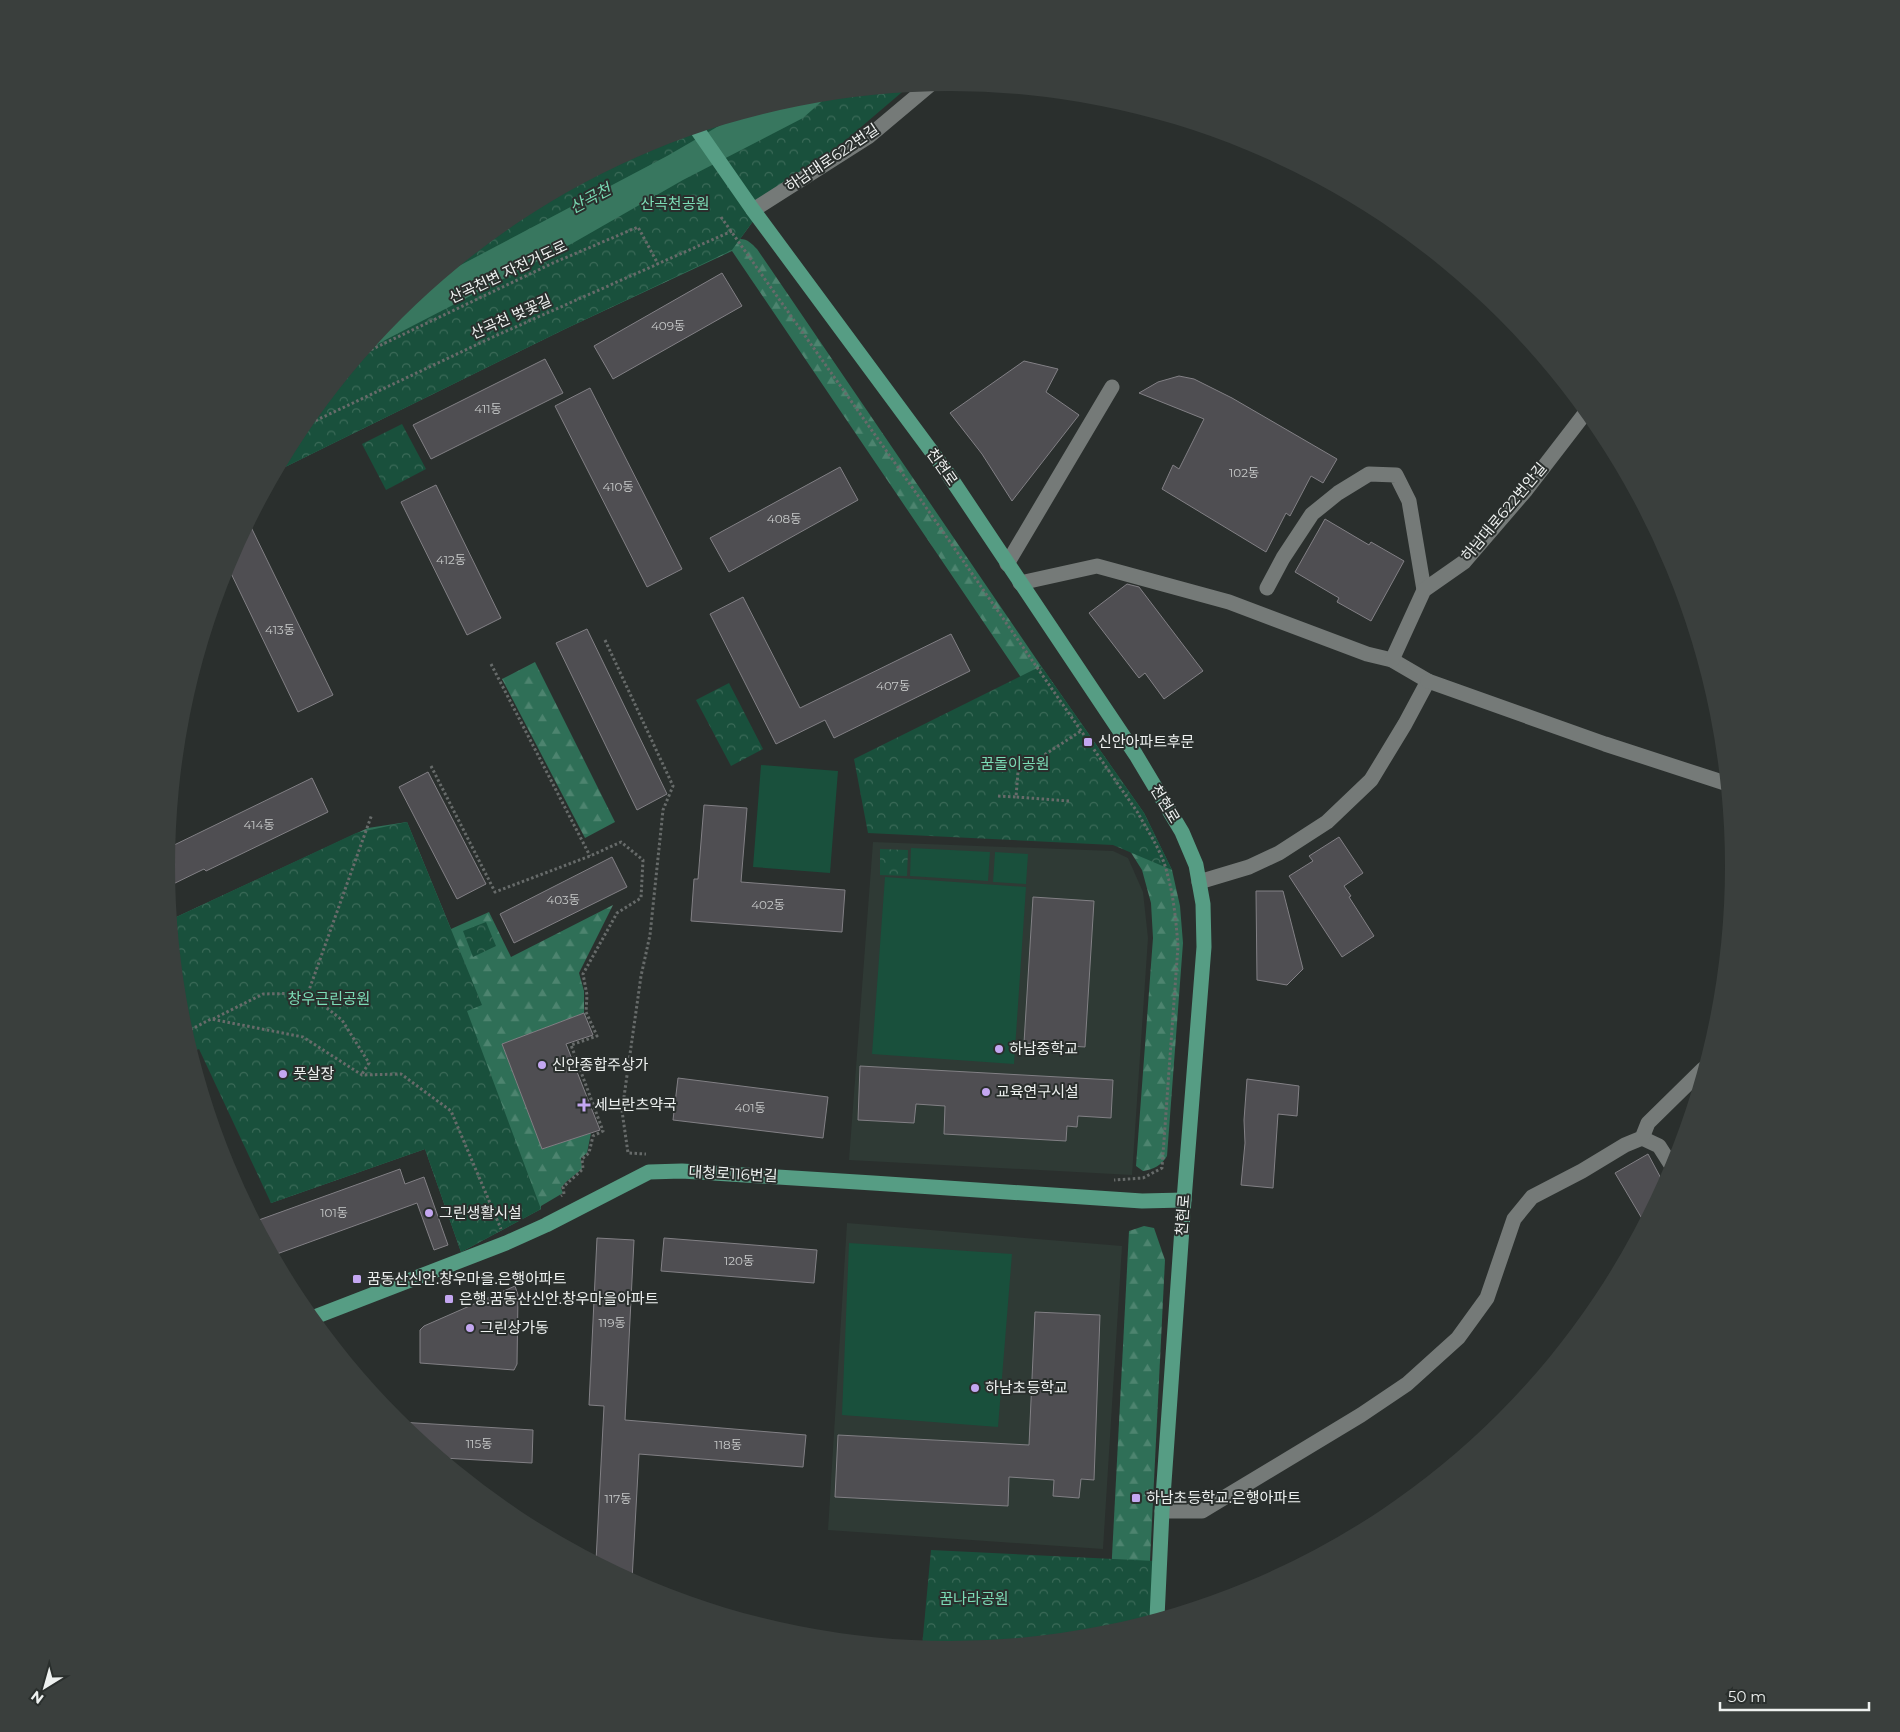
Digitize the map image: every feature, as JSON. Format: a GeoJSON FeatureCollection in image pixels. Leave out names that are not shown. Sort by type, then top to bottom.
{"type":"FeatureCollection","features":[{"type":"Feature","properties":{"kind":"main road","name":"천현로"},"geometry":{"type":"LineString","coordinates":[[699,133],[753,210],[946,471],[1136,755],[1182,832],[1196,865],[1203,904],[1204,947],[1162,1511],[1157,1612]]}},
{"type":"Feature","properties":{"kind":"main road","name":"대청로116번길"},"geometry":{"type":"LineString","coordinates":[[319,1315],[504,1236],[546,1225],[648,1172],[682,1171],[864,1182],[1142,1202],[1184,1200]]}},
{"type":"Feature","properties":{"kind":"street","name":"하남대로622번길"},"geometry":{"type":"LineString","coordinates":[[753,210],[868,137],[921,92]]}},
{"type":"Feature","properties":{"kind":"street"},"geometry":{"type":"LineString","coordinates":[[1007,564],[1112,387]]}},
{"type":"Feature","properties":{"kind":"street","name":"하남대로622번안길"},"geometry":{"type":"LineString","coordinates":[[1424,590],[1464,562],[1526,490],[1581,418]]}},
{"type":"Feature","properties":{"kind":"street"},"geometry":{"type":"LineString","coordinates":[[1267,588],[1283,558],[1312,514],[1338,493],[1369,474],[1396,475],[1409,501],[1424,590],[1392,660]]}},
{"type":"Feature","properties":{"kind":"street"},"geometry":{"type":"LineString","coordinates":[[1020,583],[1097,566],[1229,602],[1367,654],[1392,660],[1428,681],[1606,744],[1720,781]]}},
{"type":"Feature","properties":{"kind":"street"},"geometry":{"type":"LineString","coordinates":[[1199,882],[1249,867],[1279,852],[1326,822],[1371,780],[1405,724],[1428,681]]}},
{"type":"Feature","properties":{"kind":"street"},"geometry":{"type":"LineString","coordinates":[[1162,1511],[1202,1511],[1361,1415],[1407,1384],[1458,1338],[1486,1298],[1514,1219],[1532,1197],[1582,1171],[1625,1145],[1642,1138],[1648,1123],[1695,1077]]}},
{"type":"Feature","properties":{"kind":"street"},"geometry":{"type":"LineString","coordinates":[[1642,1138],[1659,1146],[1667,1159]]}},
{"type":"Feature","properties":{"kind":"path"},"geometry":{"type":"LineString","coordinates":[[721,217],[1138,813],[1167,871],[1175,912],[1178,946],[1162,1168],[1143,1178],[1106,1180]]}},
{"type":"Feature","properties":{"kind":"path","name":"산곡천변 자전거도로"},"geometry":{"type":"LineString","coordinates":[[374,348],[544,267],[638,227],[658,264]]}},
{"type":"Feature","properties":{"kind":"path","name":"산곡천 벚꽃길"},"geometry":{"type":"LineString","coordinates":[[317,420],[493,337],[732,231]]}},
{"type":"Feature","properties":{"kind":"path"},"geometry":{"type":"LineString","coordinates":[[605,640],[673,786],[664,810],[650,935],[641,976],[622,1111],[628,1153],[651,1155]]}},
{"type":"Feature","properties":{"kind":"path"},"geometry":{"type":"LineString","coordinates":[[491,664],[590,856]]}},
{"type":"Feature","properties":{"kind":"path"},"geometry":{"type":"LineString","coordinates":[[1016,797],[1018,772],[1081,731]]}},
{"type":"Feature","properties":{"kind":"path"},"geometry":{"type":"LineString","coordinates":[[431,766],[495,892],[590,856],[621,842],[643,860],[641,898],[617,913],[583,974],[587,995],[586,1012],[596,1036],[571,1045],[602,1131],[593,1136],[588,1153],[582,1159],[584,1169],[563,1187],[564,1194],[556,1199]]}},
{"type":"Feature","properties":{"kind":"path"},"geometry":{"type":"LineString","coordinates":[[998,796],[1069,802]]}},
{"type":"Feature","properties":{"kind":"path"},"geometry":{"type":"LineString","coordinates":[[308,993],[372,814]]}},
{"type":"Feature","properties":{"kind":"path"},"geometry":{"type":"LineString","coordinates":[[193,1029],[263,994],[308,993],[342,1020],[356,1040],[369,1063],[362,1075]]}},
{"type":"Feature","properties":{"kind":"path"},"geometry":{"type":"LineString","coordinates":[[212,1019],[303,1036],[362,1075],[401,1074],[452,1111],[504,1236]]}},
{"type":"Feature","properties":{"kind":"path"},"geometry":{"type":"LineString","coordinates":[[504,1236],[509,1225]]}},
{"type":"Feature","properties":{"kind":"shaded area","name":"하남중학교"},"geometry":{"type":"Polygon","coordinates":[[[873,842],[1113,851],[1128,858],[1143,892],[1148,938],[1132,1175],[849,1160],[873,842]]]}},
{"type":"Feature","properties":{"kind":"shaded area","name":"하남초등학교"},"geometry":{"type":"Polygon","coordinates":[[[847,1223],[1122,1246],[1103,1549],[828,1530],[847,1223]]]}},
{"type":"Feature","properties":{"kind":"green space","name":"산곡천공원"},"geometry":{"type":"Polygon","coordinates":[[[901,93],[813,168],[777,188],[732,250],[565,329],[287,466],[335,394],[402,318],[478,251],[563,195],[607,171],[701,132],[799,106],[849,98],[901,93]]]}},
{"type":"Feature","properties":{"kind":"green space"},"geometry":{"type":"Polygon","coordinates":[[[777,188],[740,239],[748,241],[757,249],[1041,666],[1144,813],[1172,870],[1180,906],[1183,943],[1167,1156],[1160,1165],[1143,1171],[1136,1166],[1153,938],[1151,903],[1142,870],[1020,676],[732,251],[565,329],[287,466],[316,421],[777,188]]]}},
{"type":"Feature","properties":{"kind":"green space"},"geometry":{"type":"Polygon","coordinates":[[[402,424],[426,469],[386,490],[362,444],[402,424]]]}},
{"type":"Feature","properties":{"kind":"green space"},"geometry":{"type":"Polygon","coordinates":[[[535,662],[615,822],[585,838],[502,679],[535,662]]]}},
{"type":"Feature","properties":{"kind":"green space","name":"꿈돌이공원"},"geometry":{"type":"Polygon","coordinates":[[[1041,666],[1144,813],[1172,870],[1113,845],[868,833],[854,759],[1041,666]]]}},
{"type":"Feature","properties":{"kind":"green space"},"geometry":{"type":"Polygon","coordinates":[[[729,683],[763,749],[731,766],[696,700],[729,683]]]}},
{"type":"Feature","properties":{"kind":"green space"},"geometry":{"type":"Polygon","coordinates":[[[761,765],[838,771],[830,873],[753,867],[761,765]]]}},
{"type":"Feature","properties":{"kind":"green space","name":"창우근린공원"},"geometry":{"type":"Polygon","coordinates":[[[407,822],[451,929],[489,912],[511,957],[613,905],[579,973],[584,991],[584,1013],[502,1044],[542,1149],[591,1133],[587,1153],[581,1158],[582,1169],[561,1188],[563,1193],[541,1206],[541,1209],[461,1252],[425,1149],[271,1203],[239,1057],[192,1026],[190,1017],[182,967],[177,917],[368,828],[407,822]]]}},
{"type":"Feature","properties":{"kind":"green space","name":"창우근린공원"},"geometry":{"type":"Polygon","coordinates":[[[407,822],[482,1005],[467,1011],[541,1209],[461,1252],[425,1149],[271,1203],[198,1050],[190,1017],[182,967],[177,917],[356,833],[407,822]]]}},
{"type":"Feature","properties":{"kind":"green space"},"geometry":{"type":"Polygon","coordinates":[[[911,848],[990,852],[988,881],[910,876],[911,848]]]}},
{"type":"Feature","properties":{"kind":"green space"},"geometry":{"type":"Polygon","coordinates":[[[880,849],[908,850],[907,876],[880,875],[880,849]]]}},
{"type":"Feature","properties":{"kind":"green space"},"geometry":{"type":"Polygon","coordinates":[[[995,852],[1028,854],[1026,884],[993,882],[995,852]]]}},
{"type":"Feature","properties":{"kind":"green space"},"geometry":{"type":"Polygon","coordinates":[[[885,877],[1026,887],[1014,1064],[872,1054],[885,877]]]}},
{"type":"Feature","properties":{"kind":"green space"},"geometry":{"type":"Polygon","coordinates":[[[486,922],[496,946],[473,957],[463,931],[486,922]]]}},
{"type":"Feature","properties":{"kind":"green space"},"geometry":{"type":"Polygon","coordinates":[[[1144,1226],[1154,1228],[1165,1260],[1147,1615],[1108,1624],[1129,1231],[1144,1226]]]}},
{"type":"Feature","properties":{"kind":"green space"},"geometry":{"type":"Polygon","coordinates":[[[849,1243],[1012,1254],[998,1427],[842,1415],[849,1243]]]}},
{"type":"Feature","properties":{"kind":"green space","name":"꿈나라공원"},"geometry":{"type":"Polygon","coordinates":[[[931,1550],[1155,1561],[1151,1614],[1101,1626],[1051,1634],[1001,1639],[923,1640],[931,1550]]]}},
{"type":"Feature","properties":{"kind":"water","name":"산곡천"},"geometry":{"type":"Polygon","coordinates":[[[820,103],[803,118],[683,180],[573,243],[379,343],[402,318],[463,264],[667,156],[716,128],[749,118],[820,103]]]}},
{"type":"Feature","properties":{"kind":"building"},"geometry":{"type":"Polygon","coordinates":[[[722,273],[742,306],[613,379],[594,346],[722,273]]]}},
{"type":"Feature","properties":{"kind":"building"},"geometry":{"type":"Polygon","coordinates":[[[545,359],[563,393],[431,459],[413,425],[545,359]]]}},
{"type":"Feature","properties":{"kind":"building"},"geometry":{"type":"Polygon","coordinates":[[[1024,361],[1058,369],[1046,392],[1079,415],[1012,501],[982,454],[950,413],[1024,361]]]}},
{"type":"Feature","properties":{"kind":"building"},"geometry":{"type":"Polygon","coordinates":[[[1179,376],[1194,379],[1232,398],[1337,459],[1323,483],[1311,476],[1290,516],[1286,513],[1266,552],[1162,489],[1173,465],[1179,469],[1204,419],[1139,393],[1158,382],[1179,376]]]}},
{"type":"Feature","properties":{"kind":"building"},"geometry":{"type":"Polygon","coordinates":[[[590,388],[682,569],[647,587],[555,406],[590,388]]]}},
{"type":"Feature","properties":{"kind":"building"},"geometry":{"type":"Polygon","coordinates":[[[840,467],[858,500],[729,572],[710,538],[840,467]]]}},
{"type":"Feature","properties":{"kind":"building"},"geometry":{"type":"Polygon","coordinates":[[[436,485],[501,618],[467,635],[401,502],[436,485]]]}},
{"type":"Feature","properties":{"kind":"building"},"geometry":{"type":"Polygon","coordinates":[[[1325,519],[1369,545],[1371,542],[1404,561],[1371,621],[1337,602],[1339,598],[1295,572],[1325,519]]]}},
{"type":"Feature","properties":{"kind":"building"},"geometry":{"type":"Polygon","coordinates":[[[252,529],[333,695],[298,712],[232,575],[252,529]]]}},
{"type":"Feature","properties":{"kind":"building"},"geometry":{"type":"Polygon","coordinates":[[[1127,584],[1139,587],[1203,671],[1164,699],[1145,673],[1139,678],[1089,613],[1127,584]]]}},
{"type":"Feature","properties":{"kind":"building"},"geometry":{"type":"Polygon","coordinates":[[[743,597],[800,708],[951,634],[970,671],[834,738],[825,720],[776,744],[710,614],[743,597]]]}},
{"type":"Feature","properties":{"kind":"building"},"geometry":{"type":"Polygon","coordinates":[[[587,629],[667,794],[637,810],[556,643],[587,629]]]}},
{"type":"Feature","properties":{"kind":"building"},"geometry":{"type":"Polygon","coordinates":[[[428,772],[486,884],[457,899],[399,787],[428,772]]]}},
{"type":"Feature","properties":{"kind":"building"},"geometry":{"type":"Polygon","coordinates":[[[312,778],[328,812],[206,871],[204,869],[176,883],[176,844],[312,778]]]}},
{"type":"Feature","properties":{"kind":"building"},"geometry":{"type":"Polygon","coordinates":[[[704,805],[747,808],[741,882],[845,890],[842,932],[691,921],[694,879],[698,879],[704,805]]]}},
{"type":"Feature","properties":{"kind":"building"},"geometry":{"type":"Polygon","coordinates":[[[1339,837],[1363,873],[1344,886],[1374,936],[1342,957],[1289,876],[1313,861],[1309,856],[1339,837]]]}},
{"type":"Feature","properties":{"kind":"building"},"geometry":{"type":"Polygon","coordinates":[[[612,857],[627,887],[514,943],[500,914],[612,857]]]}},
{"type":"Feature","properties":{"kind":"building"},"geometry":{"type":"Polygon","coordinates":[[[1256,891],[1283,891],[1303,969],[1287,985],[1257,980],[1256,891]]]}},
{"type":"Feature","properties":{"kind":"building"},"geometry":{"type":"Polygon","coordinates":[[[1033,897],[1094,901],[1085,1047],[1024,1043],[1033,897]]]}},
{"type":"Feature","properties":{"kind":"building","name":"신안종합주상가"},"geometry":{"type":"Polygon","coordinates":[[[584,1013],[593,1035],[566,1044],[600,1130],[542,1149],[502,1044],[584,1013]]]}},
{"type":"Feature","properties":{"kind":"building","name":"교육연구시설"},"geometry":{"type":"Polygon","coordinates":[[[860,1066],[1113,1080],[1111,1118],[1078,1116],[1077,1127],[1067,1126],[1066,1141],[944,1134],[945,1106],[916,1104],[914,1123],[858,1120],[860,1066]]]}},
{"type":"Feature","properties":{"kind":"building"},"geometry":{"type":"Polygon","coordinates":[[[678,1078],[828,1097],[823,1138],[673,1120],[678,1078]]]}},
{"type":"Feature","properties":{"kind":"building"},"geometry":{"type":"Polygon","coordinates":[[[1247,1079],[1299,1086],[1297,1116],[1278,1114],[1273,1188],[1241,1185],[1245,1143],[1244,1120],[1247,1079]]]}},
{"type":"Feature","properties":{"kind":"building"},"geometry":{"type":"Polygon","coordinates":[[[1648,1154],[1660,1176],[1641,1217],[1615,1173],[1648,1154]]]}},
{"type":"Feature","properties":{"kind":"building"},"geometry":{"type":"Polygon","coordinates":[[[400,1169],[405,1184],[424,1177],[448,1245],[434,1250],[417,1203],[279,1253],[261,1219],[400,1169]]]}},
{"type":"Feature","properties":{"kind":"building"},"geometry":{"type":"Polygon","coordinates":[[[597,1238],[634,1240],[625,1420],[806,1435],[803,1467],[639,1454],[632,1572],[596,1555],[604,1406],[589,1405],[597,1238]]]}},
{"type":"Feature","properties":{"kind":"building"},"geometry":{"type":"Polygon","coordinates":[[[664,1238],[817,1250],[814,1283],[661,1271],[664,1238]]]}},
{"type":"Feature","properties":{"kind":"building","name":"그린상가동"},"geometry":{"type":"Polygon","coordinates":[[[515,1286],[518,1295],[517,1364],[514,1370],[420,1363],[420,1330],[424,1326],[515,1286]]]}},
{"type":"Feature","properties":{"kind":"building"},"geometry":{"type":"Polygon","coordinates":[[[1035,1312],[1100,1315],[1094,1480],[1081,1479],[1079,1498],[1053,1496],[1054,1480],[1009,1477],[1008,1506],[835,1497],[838,1435],[1029,1445],[1035,1312]]]}},
{"type":"Feature","properties":{"kind":"building"},"geometry":{"type":"Polygon","coordinates":[[[412,1423],[533,1430],[532,1463],[451,1458],[412,1423]]]}},
{"type":"Feature","properties":{"kind":"place","name":"신안아파트후문"},"geometry":{"type":"Point","coordinates":[1088,742]}},
{"type":"Feature","properties":{"kind":"place","name":"하남중학교"},"geometry":{"type":"Point","coordinates":[999,1049]}},
{"type":"Feature","properties":{"kind":"place","name":"신안종합주상가"},"geometry":{"type":"Point","coordinates":[542,1065]}},
{"type":"Feature","properties":{"kind":"place","name":"풋살장"},"geometry":{"type":"Point","coordinates":[283,1074]}},
{"type":"Feature","properties":{"kind":"place","name":"교육연구시설"},"geometry":{"type":"Point","coordinates":[986,1092]}},
{"type":"Feature","properties":{"kind":"place","name":"세브란츠약국"},"geometry":{"type":"Point","coordinates":[584,1105]}},
{"type":"Feature","properties":{"kind":"place","name":"그린생활시설"},"geometry":{"type":"Point","coordinates":[429,1213]}},
{"type":"Feature","properties":{"kind":"place","name":"꿈동산신안.창우마을.은행아파트"},"geometry":{"type":"Point","coordinates":[357,1279]}},
{"type":"Feature","properties":{"kind":"place","name":"은행.꿈동산신안.창우마을아파트"},"geometry":{"type":"Point","coordinates":[449,1299]}},
{"type":"Feature","properties":{"kind":"place","name":"그린상가동"},"geometry":{"type":"Point","coordinates":[470,1328]}},
{"type":"Feature","properties":{"kind":"place","name":"하남초등학교"},"geometry":{"type":"Point","coordinates":[975,1388]}},
{"type":"Feature","properties":{"kind":"place","name":"하남초등학교.은행아파트"},"geometry":{"type":"Point","coordinates":[1136,1498]}}]}
